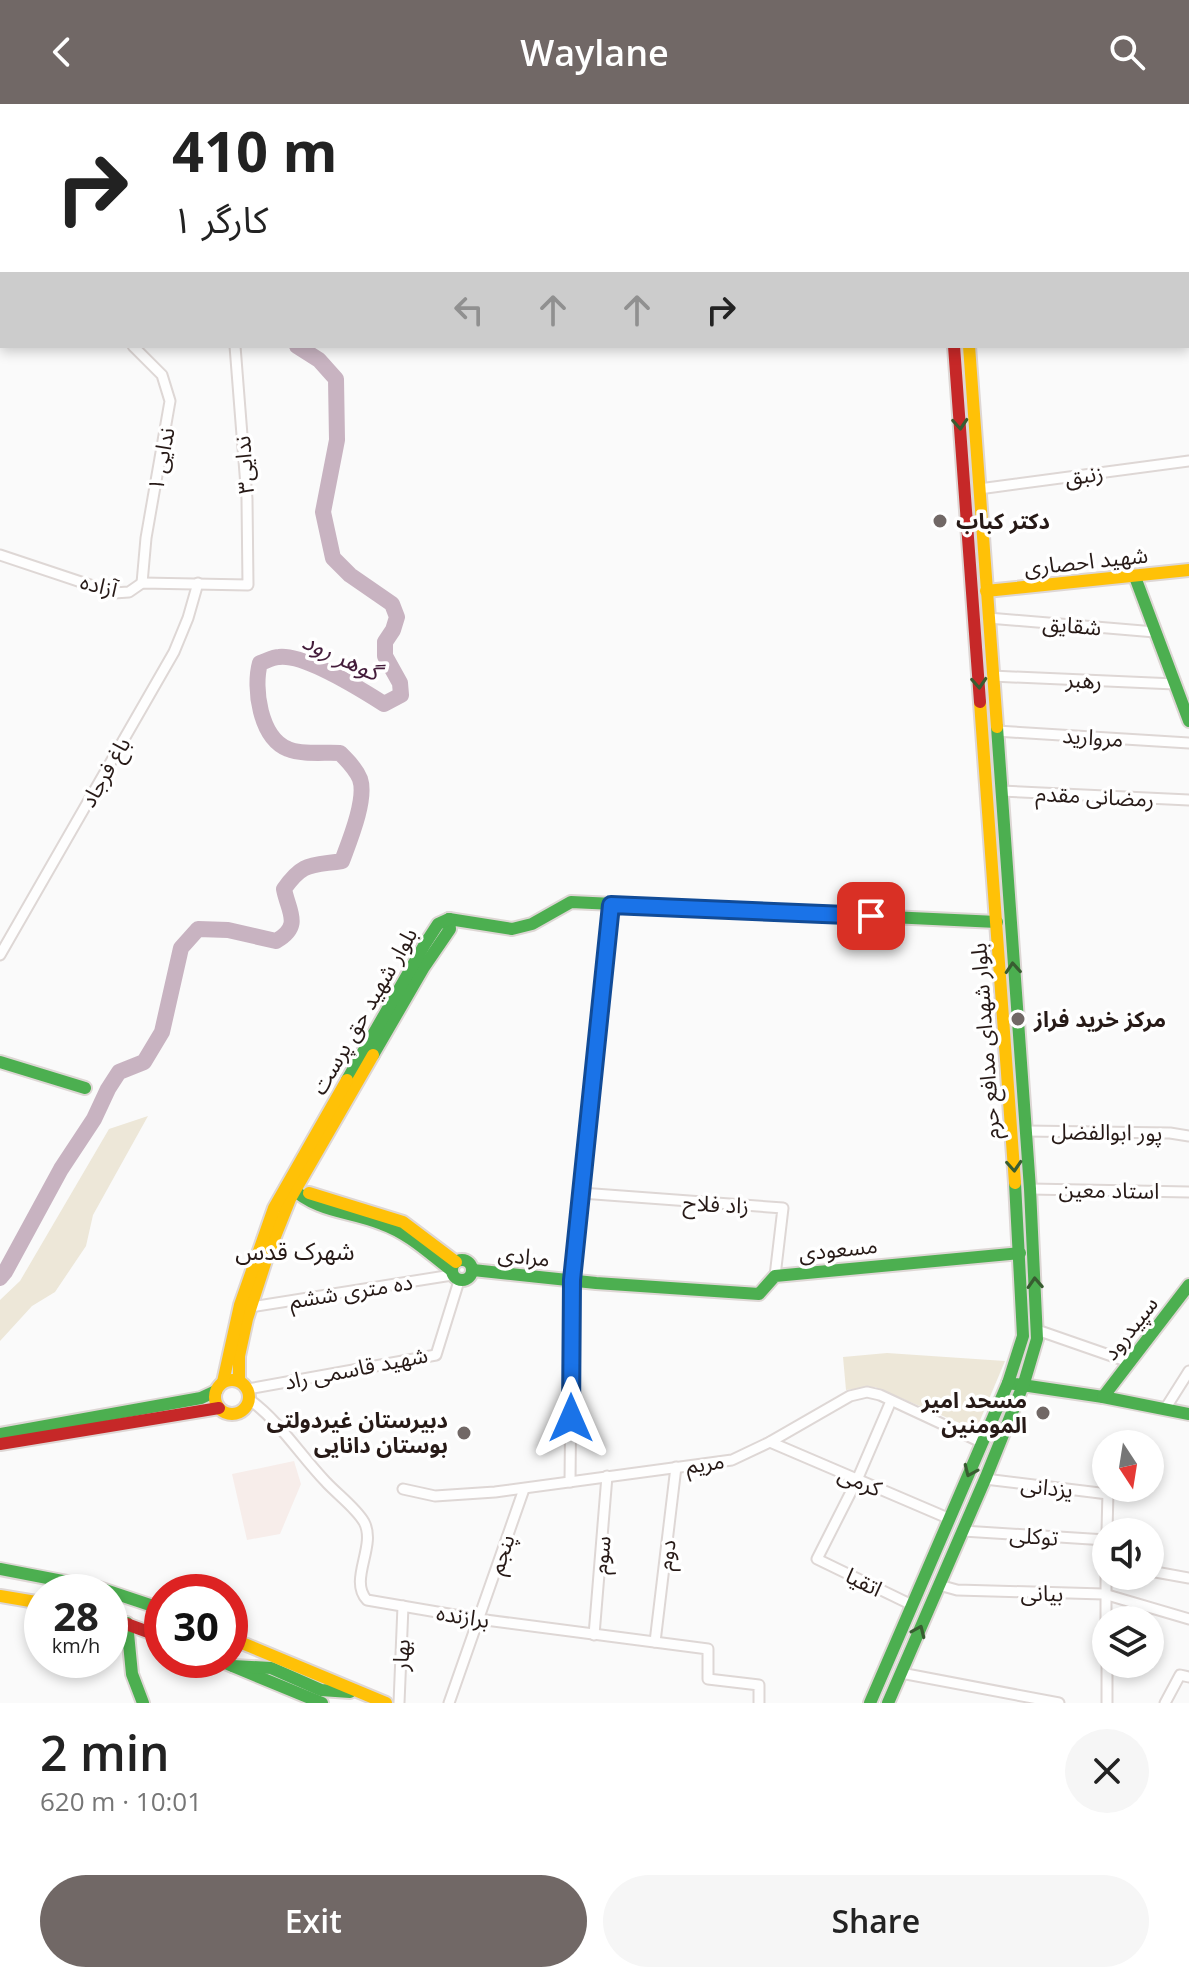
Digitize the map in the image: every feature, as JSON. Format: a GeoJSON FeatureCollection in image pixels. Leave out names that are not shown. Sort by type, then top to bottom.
{"type":"FeatureCollection","features":[{"type":"Feature","properties":{"kind":"main road","name":"بلوار شهدای مدافع حرم"},"geometry":{"type":"LineString","coordinates":[[870,1703],[983,1443],[1008,1383],[1023,1336],[997,922],[954,348]]}},
{"type":"Feature","properties":{"kind":"main road","name":"بلوار شهدای مدافع حرم"},"geometry":{"type":"LineString","coordinates":[[888,1703],[1028,1384],[1037,1339],[1030,1189],[969,348]]}},
{"type":"Feature","properties":{"kind":"main road","name":"شهید احصاری"},"geometry":{"type":"LineString","coordinates":[[986,591],[1189,570]]}},
{"type":"Feature","properties":{"kind":"main road"},"geometry":{"type":"LineString","coordinates":[[1135,577],[1189,721]]}},
{"type":"Feature","properties":{"kind":"main road"},"geometry":{"type":"LineString","coordinates":[[976,646],[990,646]]}},
{"type":"Feature","properties":{"kind":"main road","name":"بلوار شهید حق پرست"},"geometry":{"type":"LineString","coordinates":[[219,1387],[240,1305],[290,1187],[375,1042],[450,929],[449,919],[509,930],[529,925],[554,908],[571,902],[611,905]]}},
{"type":"Feature","properties":{"kind":"main road"},"geometry":{"type":"LineString","coordinates":[[611,905],[997,922]]}},
{"type":"Feature","properties":{"kind":"main road"},"geometry":{"type":"LineString","coordinates":[[0,1062],[85,1088]]}},
{"type":"Feature","properties":{"kind":"main road","name":"مرادی"},"geometry":{"type":"LineString","coordinates":[[290,1187],[300,1196],[341,1210],[403,1222],[455,1272],[462,1260],[468,1262],[473,1270],[572,1280]]}},
{"type":"Feature","properties":{"kind":"main road","name":"مسعودی"},"geometry":{"type":"LineString","coordinates":[[572,1280],[759,1294],[775,1276],[1020,1253]]}},
{"type":"Feature","properties":{"kind":"main road"},"geometry":{"type":"LineString","coordinates":[[455,1272],[471,1277],[473,1270]]}},
{"type":"Feature","properties":{"kind":"main road","name":"بلوار شهید حق پرست"},"geometry":{"type":"LineString","coordinates":[[246,1390],[239,1356],[256,1273]]}},
{"type":"Feature","properties":{"kind":"main road","name":"سپیدرود"},"geometry":{"type":"LineString","coordinates":[[1103,1397],[1189,1285]]}},
{"type":"Feature","properties":{"kind":"main road"},"geometry":{"type":"LineString","coordinates":[[1008,1383],[1189,1414]]}},
{"type":"Feature","properties":{"kind":"main road"},"geometry":{"type":"LineString","coordinates":[[219,1387],[219,1408]]}},
{"type":"Feature","properties":{"kind":"main road"},"geometry":{"type":"LineString","coordinates":[[0,1434],[92,1423],[219,1408],[228,1414],[239,1413],[246,1390],[219,1387],[201,1398],[92,1423],[0,1444]]}},
{"type":"Feature","properties":{"kind":"main road"},"geometry":{"type":"LineString","coordinates":[[0,1569],[99,1588],[144,1603]]}},
{"type":"Feature","properties":{"kind":"main road"},"geometry":{"type":"LineString","coordinates":[[0,1596],[24,1600]]}},
{"type":"Feature","properties":{"kind":"main road"},"geometry":{"type":"LineString","coordinates":[[128,1633],[132,1674],[143,1703]]}},
{"type":"Feature","properties":{"kind":"main road"},"geometry":{"type":"LineString","coordinates":[[248,1649],[301,1681],[322,1703]]}},
{"type":"Feature","properties":{"kind":"main road"},"geometry":{"type":"LineString","coordinates":[[248,1669],[362,1693],[386,1703]]}},
{"type":"Feature","properties":{"kind":"street","name":"ندایی ۱"},"geometry":{"type":"LineString","coordinates":[[135,348],[162,375],[170,401],[146,538],[142,583]]}},
{"type":"Feature","properties":{"kind":"street","name":"ندایی۳"},"geometry":{"type":"LineString","coordinates":[[235,348],[247,499],[248,585]]}},
{"type":"Feature","properties":{"kind":"street","name":"زنبق"},"geometry":{"type":"LineString","coordinates":[[979,489],[1189,461]]}},
{"type":"Feature","properties":{"kind":"street","name":"آزاده"},"geometry":{"type":"LineString","coordinates":[[0,555],[114,593],[129,592],[142,583],[248,585]]}},
{"type":"Feature","properties":{"kind":"street","name":"باغ فرجاد"},"geometry":{"type":"LineString","coordinates":[[0,955],[174,652],[198,583]]}},
{"type":"Feature","properties":{"kind":"street","name":"شقایق"},"geometry":{"type":"LineString","coordinates":[[988,618],[1155,632]]}},
{"type":"Feature","properties":{"kind":"street","name":"رهبر"},"geometry":{"type":"LineString","coordinates":[[992,676],[1175,684]]}},
{"type":"Feature","properties":{"kind":"street","name":"مروارید"},"geometry":{"type":"LineString","coordinates":[[996,731],[1189,743]]}},
{"type":"Feature","properties":{"kind":"street","name":"رمضانی مقدم"},"geometry":{"type":"LineString","coordinates":[[1001,791],[1189,800]]}},
{"type":"Feature","properties":{"kind":"street"},"geometry":{"type":"LineString","coordinates":[[570,1482],[572,1280],[611,905]]}},
{"type":"Feature","properties":{"kind":"street","name":"پور ابوالفضل"},"geometry":{"type":"LineString","coordinates":[[1025,1131],[1170,1133],[1189,1136]]}},
{"type":"Feature","properties":{"kind":"street","name":"استاد معین"},"geometry":{"type":"LineString","coordinates":[[1030,1189],[1189,1192]]}},
{"type":"Feature","properties":{"kind":"street","name":"زاد فلاح"},"geometry":{"type":"LineString","coordinates":[[581,1193],[783,1208],[775,1276]]}},
{"type":"Feature","properties":{"kind":"street","name":"ده متری ششم"},"geometry":{"type":"LineString","coordinates":[[251,1307],[455,1272]]}},
{"type":"Feature","properties":{"kind":"street","name":"شهید قاسمی راد"},"geometry":{"type":"LineString","coordinates":[[246,1390],[436,1355],[455,1272]]}},
{"type":"Feature","properties":{"kind":"street"},"geometry":{"type":"LineString","coordinates":[[1037,1330],[1129,1362]]}},
{"type":"Feature","properties":{"kind":"street"},"geometry":{"type":"LineString","coordinates":[[1165,1409],[1189,1371]]}},
{"type":"Feature","properties":{"kind":"street","name":"برازنده"},"geometry":{"type":"LineString","coordinates":[[246,1390],[365,1523],[367,1537],[360,1585],[367,1600],[478,1619],[708,1649],[708,1679],[759,1685],[759,1703]]}},
{"type":"Feature","properties":{"kind":"street","name":"مریم"},"geometry":{"type":"LineString","coordinates":[[403,1489],[435,1496],[524,1489],[732,1460],[850,1396],[867,1392],[983,1443]]}},
{"type":"Feature","properties":{"kind":"street"},"geometry":{"type":"LineString","coordinates":[[857,1480],[891,1401]]}},
{"type":"Feature","properties":{"kind":"street","name":"کرمی"},"geometry":{"type":"LineString","coordinates":[[770,1442],[950,1519]]}},
{"type":"Feature","properties":{"kind":"street","name":"دوم"},"geometry":{"type":"LineString","coordinates":[[655,1642],[676,1467]]}},
{"type":"Feature","properties":{"kind":"street","name":"سوم"},"geometry":{"type":"LineString","coordinates":[[594,1635],[607,1476]]}},
{"type":"Feature","properties":{"kind":"street","name":"یزدانی"},"geometry":{"type":"LineString","coordinates":[[985,1479],[1092,1489]]}},
{"type":"Feature","properties":{"kind":"street","name":"اتقیا"},"geometry":{"type":"LineString","coordinates":[[857,1480],[817,1559],[912,1605]]}},
{"type":"Feature","properties":{"kind":"street","name":"پنجم"},"geometry":{"type":"LineString","coordinates":[[449,1703],[524,1489]]}},
{"type":"Feature","properties":{"kind":"street","name":"توکلی"},"geometry":{"type":"LineString","coordinates":[[963,1531],[1092,1539]]}},
{"type":"Feature","properties":{"kind":"street"},"geometry":{"type":"LineString","coordinates":[[1164,1574],[1189,1578]]}},
{"type":"Feature","properties":{"kind":"street","name":"بیانی"},"geometry":{"type":"LineString","coordinates":[[939,1585],[957,1590],[1104,1594],[1189,1619]]}},
{"type":"Feature","properties":{"kind":"street"},"geometry":{"type":"LineString","coordinates":[[1104,1590],[1105,1606]]}},
{"type":"Feature","properties":{"kind":"street","name":"بهار"},"geometry":{"type":"LineString","coordinates":[[399,1703],[403,1606]]}},
{"type":"Feature","properties":{"kind":"street"},"geometry":{"type":"LineString","coordinates":[[901,1673],[1058,1703]]}},
{"type":"Feature","properties":{"kind":"street"},"geometry":{"type":"LineString","coordinates":[[1165,1703],[1180,1675],[1189,1677]]}},
{"type":"Feature","properties":{"kind":"street"},"geometry":{"type":"LineString","coordinates":[[1107,1678],[1107,1703]]}},
{"type":"Feature","properties":{"kind":"shaded area"},"geometry":{"type":"Polygon","coordinates":[[[148,1116],[93,1215],[86,1246],[55,1292],[32,1306],[0,1341],[0,1300],[20,1281],[109,1129],[148,1116]]]}},
{"type":"Feature","properties":{"kind":"shaded area"},"geometry":{"type":"Polygon","coordinates":[[[887,1353],[1005,1361],[976,1430],[875,1387],[846,1390],[843,1357],[887,1353]]]}},
{"type":"Feature","properties":{"kind":"shaded area"},"geometry":{"type":"Polygon","coordinates":[[[294,1461],[301,1484],[280,1534],[247,1540],[232,1474],[294,1461]]]}},
{"type":"Feature","properties":{"kind":"waterway","name":"گوهر رود"},"geometry":{"type":"LineString","coordinates":[[0,1278],[119,1072],[144,1062],[162,1032],[181,948],[198,929],[228,930],[276,941],[289,930],[291,924],[284,889],[291,880],[308,867],[342,861],[359,809],[360,779],[340,753],[294,751],[278,743],[265,724],[258,698],[260,663],[279,657],[303,661],[333,674],[384,704],[401,695],[400,683],[385,656],[385,642],[397,617],[392,604],[350,575],[333,558],[323,512],[337,440],[336,379],[319,360],[300,348]]}},
{"type":"Feature","properties":{"kind":"traffic: fast"},"geometry":{"type":"LineString","coordinates":[[1135,577],[1189,721]]}},
{"type":"Feature","properties":{"kind":"traffic: fast"},"geometry":{"type":"LineString","coordinates":[[888,1703],[986,1477],[1024,1383],[1037,1339],[1030,1189],[997,727]]}},
{"type":"Feature","properties":{"kind":"traffic: fast"},"geometry":{"type":"LineString","coordinates":[[449,919],[512,929],[532,924],[571,902],[997,922]]}},
{"type":"Feature","properties":{"kind":"traffic: fast"},"geometry":{"type":"LineString","coordinates":[[373,1055],[450,929],[449,919]]}},
{"type":"Feature","properties":{"kind":"traffic: fast"},"geometry":{"type":"LineString","coordinates":[[347,1080],[425,944],[438,924],[449,919]]}},
{"type":"Feature","properties":{"kind":"traffic: fast"},"geometry":{"type":"LineString","coordinates":[[0,1062],[85,1088]]}},
{"type":"Feature","properties":{"kind":"traffic: fast"},"geometry":{"type":"LineString","coordinates":[[870,1703],[1008,1383],[1023,1336],[1015,1183]]}},
{"type":"Feature","properties":{"kind":"traffic: fast"},"geometry":{"type":"LineString","coordinates":[[289,1186],[323,1207],[392,1228],[451,1270]]}},
{"type":"Feature","properties":{"kind":"traffic: fast"},"geometry":{"type":"LineString","coordinates":[[473,1270],[596,1283],[759,1294],[775,1276],[1020,1253]]}},
{"type":"Feature","properties":{"kind":"traffic: fast"},"geometry":{"type":"LineString","coordinates":[[458,1260],[466,1260],[472,1270],[466,1280],[458,1280],[452,1274],[452,1266],[458,1260]]}},
{"type":"Feature","properties":{"kind":"traffic: fast"},"geometry":{"type":"LineString","coordinates":[[1103,1397],[1189,1285]]}},
{"type":"Feature","properties":{"kind":"traffic: fast"},"geometry":{"type":"LineString","coordinates":[[1008,1383],[1189,1414]]}},
{"type":"Feature","properties":{"kind":"traffic: fast"},"geometry":{"type":"LineString","coordinates":[[0,1434],[201,1398],[216,1391]]}},
{"type":"Feature","properties":{"kind":"traffic: fast"},"geometry":{"type":"LineString","coordinates":[[0,1569],[99,1588],[144,1603]]}},
{"type":"Feature","properties":{"kind":"traffic: fast"},"geometry":{"type":"LineString","coordinates":[[128,1633],[132,1674],[143,1703]]}},
{"type":"Feature","properties":{"kind":"traffic: fast"},"geometry":{"type":"LineString","coordinates":[[248,1667],[271,1668],[321,1690],[350,1692]]}},
{"type":"Feature","properties":{"kind":"traffic: fast"},"geometry":{"type":"LineString","coordinates":[[248,1672],[322,1703]]}},
{"type":"Feature","properties":{"kind":"traffic: slow"},"geometry":{"type":"LineString","coordinates":[[969,348],[997,727]]}},
{"type":"Feature","properties":{"kind":"traffic: slow"},"geometry":{"type":"LineString","coordinates":[[986,591],[1189,570]]}},
{"type":"Feature","properties":{"kind":"traffic: slow"},"geometry":{"type":"LineString","coordinates":[[980,702],[1015,1183]]}},
{"type":"Feature","properties":{"kind":"traffic: slow"},"geometry":{"type":"LineString","coordinates":[[239,1381],[239,1356],[247,1319],[290,1199],[373,1055]]}},
{"type":"Feature","properties":{"kind":"traffic: slow"},"geometry":{"type":"LineString","coordinates":[[223,1382],[240,1305],[274,1208],[347,1080]]}},
{"type":"Feature","properties":{"kind":"traffic: slow"},"geometry":{"type":"LineString","coordinates":[[309,1193],[403,1222],[456,1262]]}},
{"type":"Feature","properties":{"kind":"traffic: slow"},"geometry":{"type":"LineString","coordinates":[[232,1380],[244,1385],[249,1397],[244,1409],[232,1414],[220,1409],[215,1397],[220,1385],[232,1380]]}},
{"type":"Feature","properties":{"kind":"traffic: slow"},"geometry":{"type":"LineString","coordinates":[[0,1596],[24,1600]]}},
{"type":"Feature","properties":{"kind":"traffic: slow"},"geometry":{"type":"LineString","coordinates":[[248,1646],[386,1703]]}},
{"type":"Feature","properties":{"kind":"traffic: jam"},"geometry":{"type":"LineString","coordinates":[[954,348],[980,702]]}},
{"type":"Feature","properties":{"kind":"traffic: jam"},"geometry":{"type":"LineString","coordinates":[[0,1444],[219,1408]]}},
{"type":"Feature","properties":{"kind":"traffic: jam"},"geometry":{"type":"LineString","coordinates":[[128,1625],[144,1630]]}},
{"type":"Feature","properties":{"kind":"place","name":"دکتر کباب"},"geometry":{"type":"Point","coordinates":[940,521]}},
{"type":"Feature","properties":{"kind":"place","name":"مرکز خرید فراز"},"geometry":{"type":"Point","coordinates":[1018,1019]}},
{"type":"Feature","properties":{"kind":"place","name":"مسحد امیر المومنین"},"geometry":{"type":"Point","coordinates":[1043,1413]}},
{"type":"Feature","properties":{"kind":"place","name":"دبیرستان غیردولتی بوستان دانایی"},"geometry":{"type":"Point","coordinates":[464,1433]}},
{"type":"Feature","properties":{"kind":"district","name":"شهرک قدس"},"geometry":{"type":"Point","coordinates":[295,1252]}},
{"type":"Feature","properties":{"kind":"route"},"geometry":{"type":"LineString","coordinates":[[571,1418],[572,1280],[611,905],[871,916]]}}]}
